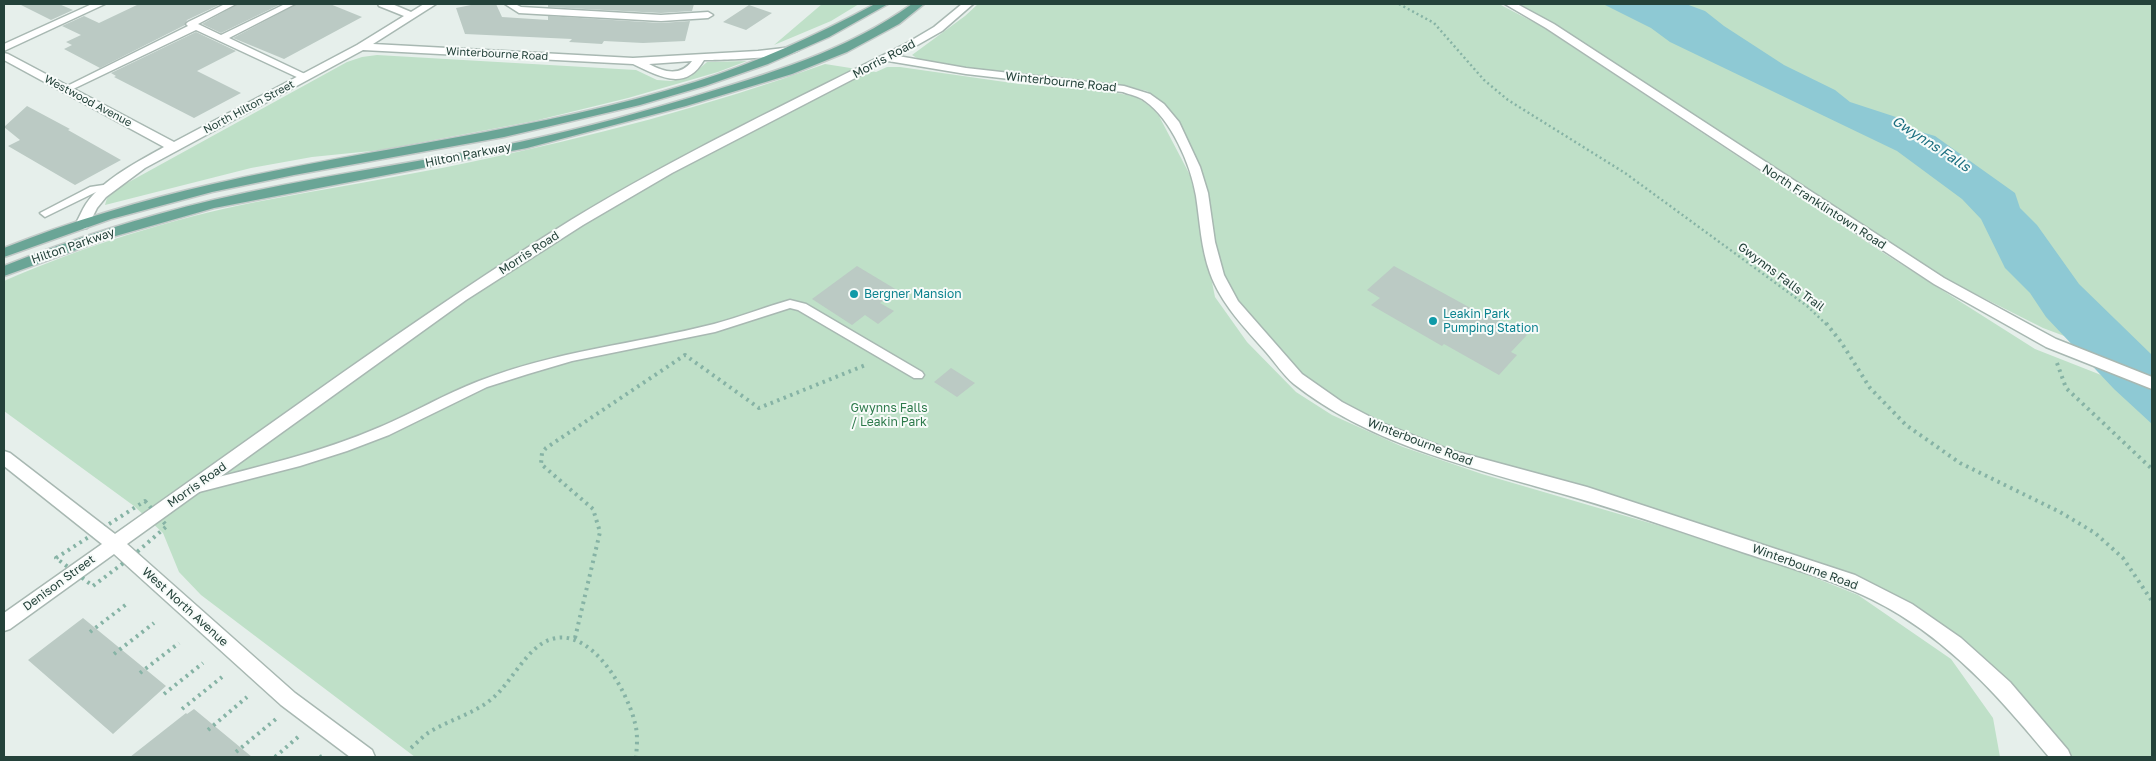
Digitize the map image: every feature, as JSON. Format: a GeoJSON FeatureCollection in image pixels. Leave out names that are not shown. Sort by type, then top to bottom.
{"type":"FeatureCollection","features":[{"type":"Feature","properties":{"kind":"main road","name":"Hilton Parkway"},"geometry":{"type":"LineString","coordinates":[[4,253],[148,204],[284,172],[456,142],[597,111],[712,79],[796,49],[846,26],[883,4]]}},
{"type":"Feature","properties":{"kind":"main road","name":"Hilton Parkway"},"geometry":{"type":"LineString","coordinates":[[4,271],[82,242],[213,204],[283,189],[528,144],[676,106],[740,87],[833,53],[884,27],[919,4]]}},
{"type":"Feature","properties":{"kind":"street"},"geometry":{"type":"LineString","coordinates":[[4,48],[100,4]]}},
{"type":"Feature","properties":{"kind":"street"},"geometry":{"type":"LineString","coordinates":[[383,4],[410,15]]}},
{"type":"Feature","properties":{"kind":"street","name":"North Hilton Street"},"geometry":{"type":"LineString","coordinates":[[82,225],[90,206],[110,187],[141,165],[361,47],[410,15],[431,4]]}},
{"type":"Feature","properties":{"kind":"street","name":"Morris Road"},"geometry":{"type":"LineString","coordinates":[[114,544],[461,298],[578,222],[668,170],[887,58],[938,29],[968,4]]}},
{"type":"Feature","properties":{"kind":"street","name":"North Franklintown Road"},"geometry":{"type":"LineString","coordinates":[[1510,4],[1550,26],[1923,271],[1978,304],[2051,343],[2152,383]]}},
{"type":"Feature","properties":{"kind":"street","name":"Winterbourne Road"},"geometry":{"type":"LineString","coordinates":[[361,47],[633,61],[765,53],[796,49]]}},
{"type":"Feature","properties":{"kind":"street","name":"Westwood Avenue"},"geometry":{"type":"LineString","coordinates":[[4,56],[173,147]]}},
{"type":"Feature","properties":{"kind":"street","name":"Winterbourne Road"},"geometry":{"type":"LineString","coordinates":[[633,61],[668,76],[679,75],[693,69],[698,64],[700,56]]}},
{"type":"Feature","properties":{"kind":"street","name":"Winterbourne Road"},"geometry":{"type":"LineString","coordinates":[[887,58],[966,71],[1104,86],[1124,89],[1146,96],[1160,106],[1173,122],[1194,167],[1202,194],[1208,242],[1217,275],[1232,304],[1297,378],[1337,406],[1380,428],[1446,454],[1587,494],[1773,554],[1857,584],[1906,609],[1954,644],[2003,688],[2062,757]]}},
{"type":"Feature","properties":{"kind":"street","name":"West North Avenue"},"geometry":{"type":"LineString","coordinates":[[4,457],[114,544],[288,699],[365,757]]}},
{"type":"Feature","properties":{"kind":"street","name":"Denison Street"},"geometry":{"type":"LineString","coordinates":[[4,623],[114,544]]}},
{"type":"Feature","properties":{"kind":"lane"},"geometry":{"type":"LineString","coordinates":[[232,4],[191,24],[304,77]]}},
{"type":"Feature","properties":{"kind":"lane"},"geometry":{"type":"LineString","coordinates":[[222,38],[290,4]]}},
{"type":"Feature","properties":{"kind":"lane"},"geometry":{"type":"LineString","coordinates":[[509,4],[519,10],[661,18],[708,15]]}},
{"type":"Feature","properties":{"kind":"lane"},"geometry":{"type":"LineString","coordinates":[[66,89],[196,26]]}},
{"type":"Feature","properties":{"kind":"lane"},"geometry":{"type":"LineString","coordinates":[[45,213],[94,189],[110,187]]}},
{"type":"Feature","properties":{"kind":"lane"},"geometry":{"type":"LineString","coordinates":[[190,489],[300,461],[342,447],[384,431],[483,384],[526,370],[572,357],[696,333],[790,304],[802,307],[918,375]]}},
{"type":"Feature","properties":{"kind":"path","name":"Gwynns Falls Trail"},"geometry":{"type":"LineString","coordinates":[[1399,4],[1434,23],[1484,80],[1508,100],[1625,173],[1807,306],[1825,322],[1860,375],[1880,400],[1905,425],[1969,469],[2057,510],[2085,526],[2112,547],[2133,570],[2152,601]]}},
{"type":"Feature","properties":{"kind":"path"},"geometry":{"type":"LineString","coordinates":[[2051,343],[2066,388],[2152,468]]}},
{"type":"Feature","properties":{"kind":"path"},"geometry":{"type":"LineString","coordinates":[[575,638],[600,532],[593,509],[541,464],[542,453],[546,448],[685,355],[759,408],[870,364],[882,353]]}},
{"type":"Feature","properties":{"kind":"path"},"geometry":{"type":"LineString","coordinates":[[90,632],[128,603]]}},
{"type":"Feature","properties":{"kind":"path"},"geometry":{"type":"LineString","coordinates":[[114,654],[154,623]]}},
{"type":"Feature","properties":{"kind":"path"},"geometry":{"type":"LineString","coordinates":[[411,748],[428,733],[481,707],[496,696],[513,677],[534,648],[556,637],[581,640],[595,651],[625,696],[637,726],[639,740],[636,757]]}},
{"type":"Feature","properties":{"kind":"path"},"geometry":{"type":"LineString","coordinates":[[140,673],[179,643]]}},
{"type":"Feature","properties":{"kind":"path"},"geometry":{"type":"LineString","coordinates":[[164,694],[203,663]]}},
{"type":"Feature","properties":{"kind":"path"},"geometry":{"type":"LineString","coordinates":[[182,709],[222,677]]}},
{"type":"Feature","properties":{"kind":"path"},"geometry":{"type":"LineString","coordinates":[[208,730],[247,697]]}},
{"type":"Feature","properties":{"kind":"path"},"geometry":{"type":"LineString","coordinates":[[236,752],[276,719]]}},
{"type":"Feature","properties":{"kind":"path"},"geometry":{"type":"LineString","coordinates":[[275,757],[298,737]]}},
{"type":"Feature","properties":{"kind":"green space"},"geometry":{"type":"Polygon","coordinates":[[[822,4],[859,4],[831,21],[774,45],[822,4]]]}},
{"type":"Feature","properties":{"kind":"green space"},"geometry":{"type":"Polygon","coordinates":[[[978,4],[1499,4],[1541,26],[1882,252],[2035,349],[2152,395],[2152,757],[2072,757],[2033,713],[1881,593],[1430,445],[1356,413],[1316,387],[1285,357],[1234,295],[1217,258],[1204,178],[1172,118],[1156,97],[1147,91],[1125,86],[953,66],[920,60],[912,55],[965,16],[978,4]]]}},
{"type":"Feature","properties":{"kind":"green space"},"geometry":{"type":"Polygon","coordinates":[[[1516,4],[2152,4],[2152,369],[2043,328],[1934,273],[1545,20],[1516,4]]]}},
{"type":"Feature","properties":{"kind":"green space"},"geometry":{"type":"Polygon","coordinates":[[[377,55],[636,70],[657,80],[671,81],[691,76],[707,62],[747,61],[718,72],[628,98],[534,121],[381,150],[312,157],[251,168],[105,205],[107,198],[118,188],[347,62],[377,55]]]}},
{"type":"Feature","properties":{"kind":"green space","name":"Gwynns Falls / Leakin Park"},"geometry":{"type":"Polygon","coordinates":[[[825,64],[876,72],[887,67],[900,67],[1019,84],[1107,91],[1137,97],[1159,116],[1191,177],[1215,297],[1247,342],[1296,392],[1332,415],[1403,447],[1482,474],[1667,528],[1798,571],[1858,595],[1951,659],[1993,718],[2000,757],[415,757],[201,595],[179,572],[163,533],[134,506],[4,411],[4,281],[34,268],[96,245],[160,225],[256,202],[444,167],[561,142],[738,94],[825,64]]]}},
{"type":"Feature","properties":{"kind":"water","name":"Gwynns Falls"},"geometry":{"type":"Polygon","coordinates":[[[1603,4],[1686,4],[1705,11],[1724,26],[1784,65],[1835,90],[1850,102],[1899,118],[1918,131],[1935,136],[2015,193],[2020,208],[2037,225],[2079,284],[2152,355],[2152,424],[2114,389],[2046,317],[2030,293],[2005,268],[1981,219],[1962,199],[1897,151],[1670,42],[1651,28],[1603,4]]]}},
{"type":"Feature","properties":{"kind":"building"},"geometry":{"type":"Polygon","coordinates":[[[19,4],[59,4],[73,10],[51,20],[19,4]]]}},
{"type":"Feature","properties":{"kind":"building"},"geometry":{"type":"Polygon","coordinates":[[[139,4],[221,4],[187,20],[185,25],[100,68],[64,49],[72,45],[66,42],[81,35],[62,26],[84,16],[99,23],[139,4]]]}},
{"type":"Feature","properties":{"kind":"building"},"geometry":{"type":"Polygon","coordinates":[[[238,4],[281,4],[221,33],[202,24],[238,4]]]}},
{"type":"Feature","properties":{"kind":"building"},"geometry":{"type":"Polygon","coordinates":[[[297,4],[330,4],[362,17],[284,59],[233,38],[297,4]]]}},
{"type":"Feature","properties":{"kind":"building"},"geometry":{"type":"Polygon","coordinates":[[[476,4],[496,4],[502,17],[548,20],[548,16],[661,23],[690,21],[685,41],[643,43],[604,41],[602,44],[569,42],[572,39],[465,34],[456,8],[476,4]]]}},
{"type":"Feature","properties":{"kind":"building"},"geometry":{"type":"Polygon","coordinates":[[[548,4],[694,4],[692,11],[661,13],[548,7],[548,4]]]}},
{"type":"Feature","properties":{"kind":"building"},"geometry":{"type":"Polygon","coordinates":[[[749,5],[772,13],[746,30],[723,22],[749,5]]]}},
{"type":"Feature","properties":{"kind":"building"},"geometry":{"type":"Polygon","coordinates":[[[196,32],[236,51],[197,71],[241,93],[194,118],[114,77],[116,76],[111,73],[196,32]]]}},
{"type":"Feature","properties":{"kind":"building"},"geometry":{"type":"Polygon","coordinates":[[[27,106],[121,160],[75,185],[8,146],[20,140],[4,127],[27,106]]]}},
{"type":"Feature","properties":{"kind":"building","name":"Bergner Mansion"},"geometry":{"type":"Polygon","coordinates":[[[857,266],[897,290],[880,303],[894,311],[878,324],[865,315],[852,325],[812,299],[857,266]]]}},
{"type":"Feature","properties":{"kind":"building","name":"Leakin Park Pumping Station"},"geometry":{"type":"Polygon","coordinates":[[[1394,266],[1487,317],[1489,315],[1527,335],[1511,352],[1517,355],[1499,375],[1444,344],[1442,346],[1371,305],[1380,298],[1367,290],[1394,266]]]}},
{"type":"Feature","properties":{"kind":"building"},"geometry":{"type":"Polygon","coordinates":[[[951,368],[975,383],[957,397],[934,382],[951,368]]]}},
{"type":"Feature","properties":{"kind":"building"},"geometry":{"type":"Polygon","coordinates":[[[83,618],[166,686],[113,734],[28,660],[83,618]]]}},
{"type":"Feature","properties":{"kind":"building"},"geometry":{"type":"Polygon","coordinates":[[[194,709],[252,757],[130,757],[186,713],[194,709]]]}},
{"type":"Feature","properties":{"kind":"place","name":"Bergner Mansion"},"geometry":{"type":"Point","coordinates":[854,294]}},
{"type":"Feature","properties":{"kind":"place","name":"Leakin Park Pumping Station"},"geometry":{"type":"Point","coordinates":[1433,321]}}]}
